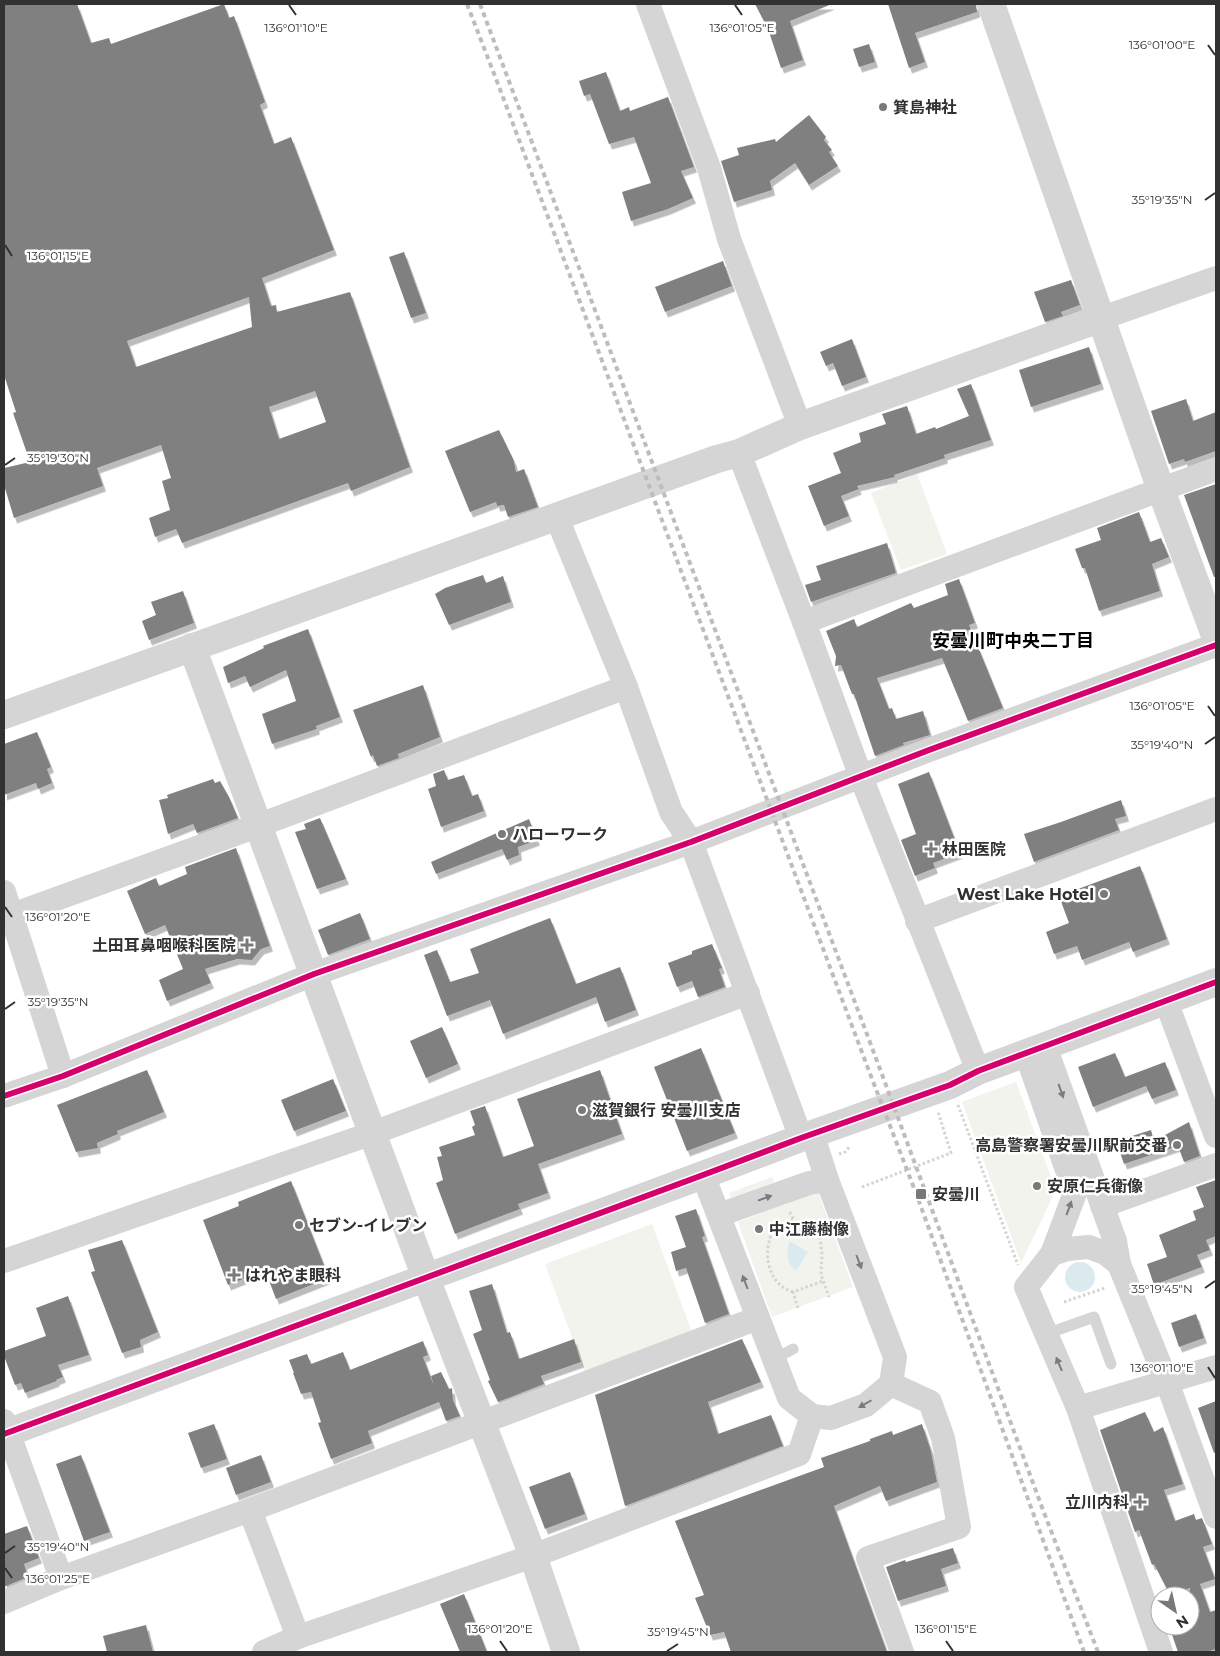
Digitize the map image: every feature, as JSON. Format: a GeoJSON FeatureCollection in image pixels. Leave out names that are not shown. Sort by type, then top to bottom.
{"type":"FeatureCollection","features":[{"type":"Feature","properties":{"kind":"street"},"geometry":{"type":"LineString","coordinates":[[648,4],[709,168],[729,239],[800,426]]}},
{"type":"Feature","properties":{"kind":"street"},"geometry":{"type":"LineString","coordinates":[[991,4],[1161,490],[1216,638]]}},
{"type":"Feature","properties":{"kind":"street"},"geometry":{"type":"LineString","coordinates":[[4,715],[717,459],[739,453],[800,426],[1216,278]]}},
{"type":"Feature","properties":{"kind":"street"},"geometry":{"type":"LineString","coordinates":[[739,453],[861,777],[978,1071]]}},
{"type":"Feature","properties":{"kind":"street"},"geometry":{"type":"LineString","coordinates":[[804,622],[1216,469]]}},
{"type":"Feature","properties":{"kind":"street"},"geometry":{"type":"LineString","coordinates":[[557,518],[626,687],[671,812],[692,842],[748,993],[827,1180],[895,1357],[891,1384],[866,1405],[831,1418],[812,1416],[789,1398],[784,1354],[758,1318],[703,1175]]}},
{"type":"Feature","properties":{"kind":"street"},"geometry":{"type":"LineString","coordinates":[[4,1096],[63,1076],[314,974],[692,842],[929,750],[1216,645]]}},
{"type":"Feature","properties":{"kind":"street"},"geometry":{"type":"LineString","coordinates":[[192,647],[426,1278],[533,1556],[566,1652]]}},
{"type":"Feature","properties":{"kind":"street"},"geometry":{"type":"LineString","coordinates":[[12,914],[257,826],[626,687]]}},
{"type":"Feature","properties":{"kind":"street"},"geometry":{"type":"LineString","coordinates":[[917,921],[1216,809]]}},
{"type":"Feature","properties":{"kind":"street"},"geometry":{"type":"LineString","coordinates":[[4,892],[63,1076]]}},
{"type":"Feature","properties":{"kind":"street"},"geometry":{"type":"LineString","coordinates":[[60,1578],[5,1430],[426,1278],[807,1136],[950,1085],[978,1071],[1216,982]]}},
{"type":"Feature","properties":{"kind":"street"},"geometry":{"type":"LineString","coordinates":[[4,1261],[373,1133],[748,993]]}},
{"type":"Feature","properties":{"kind":"street"},"geometry":{"type":"LineString","coordinates":[[1166,1000],[1216,1136]]}},
{"type":"Feature","properties":{"kind":"street"},"geometry":{"type":"LineString","coordinates":[[1035,1049],[1116,1241],[1119,1264],[1167,1382],[1216,1517]]}},
{"type":"Feature","properties":{"kind":"street"},"geometry":{"type":"LineString","coordinates":[[1035,1049],[1074,1193],[1052,1254],[1026,1287],[1078,1408],[1161,1652]]}},
{"type":"Feature","properties":{"kind":"street"},"geometry":{"type":"LineString","coordinates":[[1102,1206],[1216,1165]]}},
{"type":"Feature","properties":{"kind":"street"},"geometry":{"type":"LineString","coordinates":[[719,1215],[809,1183],[827,1180]]}},
{"type":"Feature","properties":{"kind":"street"},"geometry":{"type":"LineString","coordinates":[[1052,1254],[1067,1249],[1089,1247],[1105,1253],[1119,1264]]}},
{"type":"Feature","properties":{"kind":"street"},"geometry":{"type":"LineString","coordinates":[[4,1602],[60,1578],[250,1510],[758,1318]]}},
{"type":"Feature","properties":{"kind":"street"},"geometry":{"type":"LineString","coordinates":[[1078,1408],[1216,1367]]}},
{"type":"Feature","properties":{"kind":"street"},"geometry":{"type":"LineString","coordinates":[[891,1384],[930,1402],[943,1438],[959,1527],[868,1558],[902,1652]]}},
{"type":"Feature","properties":{"kind":"street"},"geometry":{"type":"LineString","coordinates":[[264,1652],[298,1637],[533,1556],[798,1454],[812,1416]]}},
{"type":"Feature","properties":{"kind":"street"},"geometry":{"type":"LineString","coordinates":[[250,1510],[298,1637]]}},
{"type":"Feature","properties":{"kind":"lane"},"geometry":{"type":"LineString","coordinates":[[1046,1334],[1094,1317],[1112,1364]]}},
{"type":"Feature","properties":{"kind":"path"},"geometry":{"type":"LineString","coordinates":[[950,1085],[1026,1287]]}},
{"type":"Feature","properties":{"kind":"path"},"geometry":{"type":"LineString","coordinates":[[862,1187],[951,1153],[937,1111]]}},
{"type":"Feature","properties":{"kind":"path"},"geometry":{"type":"LineString","coordinates":[[845,1152],[853,1141]]}},
{"type":"Feature","properties":{"kind":"path"},"geometry":{"type":"LineString","coordinates":[[788,1203],[793,1220],[808,1231],[820,1236],[822,1254],[821,1275],[829,1297]]}},
{"type":"Feature","properties":{"kind":"path"},"geometry":{"type":"LineString","coordinates":[[793,1220],[775,1226],[769,1241],[767,1256],[775,1280],[785,1290],[793,1292],[823,1281]]}},
{"type":"Feature","properties":{"kind":"path"},"geometry":{"type":"LineString","coordinates":[[1064,1302],[1108,1286]]}},
{"type":"Feature","properties":{"kind":"path"},"geometry":{"type":"LineString","coordinates":[[793,1292],[798,1308]]}},
{"type":"Feature","properties":{"kind":"shaded area"},"geometry":{"type":"Polygon","coordinates":[[[917,474],[947,554],[901,570],[871,493],[917,474]]]}},
{"type":"Feature","properties":{"kind":"shaded area"},"geometry":{"type":"Polygon","coordinates":[[[1016,1082],[1056,1190],[1021,1263],[962,1102],[1016,1082]]]}},
{"type":"Feature","properties":{"kind":"shaded area"},"geometry":{"type":"Polygon","coordinates":[[[772,1177],[774,1182],[731,1198],[729,1193],[772,1177]]]}},
{"type":"Feature","properties":{"kind":"shaded area"},"geometry":{"type":"Polygon","coordinates":[[[818,1192],[853,1287],[772,1317],[738,1222],[818,1192]]]}},
{"type":"Feature","properties":{"kind":"shaded area"},"geometry":{"type":"Polygon","coordinates":[[[652,1224],[693,1335],[586,1375],[545,1264],[652,1224]]]}},
{"type":"Feature","properties":{"kind":"shaded area"},"geometry":{"type":"Polygon","coordinates":[[[790,1241],[808,1252],[796,1271],[788,1258],[790,1241]]]}},
{"type":"Feature","properties":{"kind":"shaded area"},"geometry":{"type":"Polygon","coordinates":[[[1080,1262],[1091,1266],[1095,1277],[1091,1288],[1080,1292],[1069,1288],[1065,1277],[1069,1266],[1080,1262]]]}},
{"type":"Feature","properties":{"kind":"building"},"geometry":{"type":"Polygon","coordinates":[[[4,4],[77,4],[91,43],[109,38],[111,44],[224,4],[229,18],[234,16],[265,102],[260,105],[274,144],[291,137],[334,250],[262,278],[271,306],[276,305],[277,312],[350,292],[410,467],[351,491],[348,483],[182,543],[176,529],[155,537],[149,518],[170,510],[162,481],[171,478],[161,445],[97,468],[103,486],[14,518],[4,485],[4,468],[30,462],[13,413],[16,412],[4,375],[4,4]],[[249,297],[127,341],[136,367],[252,327],[249,297]],[[315,391],[269,407],[279,439],[326,422],[315,391]]]}},
{"type":"Feature","properties":{"kind":"building"},"geometry":{"type":"Polygon","coordinates":[[[755,4],[832,4],[790,21],[803,60],[781,68],[768,29],[755,4]]]}},
{"type":"Feature","properties":{"kind":"building"},"geometry":{"type":"Polygon","coordinates":[[[888,4],[976,4],[977,12],[915,33],[925,62],[909,68],[888,4]]]}},
{"type":"Feature","properties":{"kind":"building"},"geometry":{"type":"Polygon","coordinates":[[[869,44],[875,62],[859,67],[853,49],[869,44]]]}},
{"type":"Feature","properties":{"kind":"building"},"geometry":{"type":"Polygon","coordinates":[[[606,72],[620,111],[629,107],[630,111],[668,97],[694,167],[681,171],[693,198],[668,209],[631,221],[622,192],[651,183],[634,137],[609,144],[590,94],[584,96],[579,81],[606,72]]]}},
{"type":"Feature","properties":{"kind":"building"},"geometry":{"type":"Polygon","coordinates":[[[809,115],[826,137],[824,140],[832,150],[829,152],[838,166],[809,185],[795,163],[770,181],[772,190],[734,202],[721,161],[739,155],[737,148],[775,139],[776,142],[809,115]]]}},
{"type":"Feature","properties":{"kind":"building"},"geometry":{"type":"Polygon","coordinates":[[[404,252],[426,313],[411,318],[389,257],[404,252]]]}},
{"type":"Feature","properties":{"kind":"building"},"geometry":{"type":"Polygon","coordinates":[[[723,261],[732,286],[665,312],[655,287],[723,261]]]}},
{"type":"Feature","properties":{"kind":"building"},"geometry":{"type":"Polygon","coordinates":[[[1071,280],[1080,305],[1061,312],[1063,316],[1045,322],[1034,292],[1071,280]]]}},
{"type":"Feature","properties":{"kind":"building"},"geometry":{"type":"Polygon","coordinates":[[[852,339],[866,377],[842,386],[833,363],[826,366],[820,352],[852,339]]]}},
{"type":"Feature","properties":{"kind":"building"},"geometry":{"type":"Polygon","coordinates":[[[1089,347],[1101,384],[1031,407],[1019,370],[1089,347]]]}},
{"type":"Feature","properties":{"kind":"building"},"geometry":{"type":"Polygon","coordinates":[[[971,384],[991,440],[944,455],[945,458],[894,475],[895,477],[857,486],[859,489],[841,496],[849,516],[824,526],[808,486],[841,473],[833,453],[861,442],[859,433],[886,424],[882,414],[907,406],[916,434],[935,427],[936,429],[969,416],[957,389],[971,384]]]}},
{"type":"Feature","properties":{"kind":"building"},"geometry":{"type":"Polygon","coordinates":[[[1186,399],[1193,421],[1216,412],[1216,451],[1185,462],[1184,459],[1169,464],[1151,411],[1186,399]]]}},
{"type":"Feature","properties":{"kind":"building"},"geometry":{"type":"Polygon","coordinates":[[[499,430],[514,461],[516,472],[524,469],[538,507],[508,517],[504,505],[497,506],[496,502],[470,512],[445,451],[499,430]]]}},
{"type":"Feature","properties":{"kind":"building"},"geometry":{"type":"Polygon","coordinates":[[[1216,484],[1216,577],[1214,577],[1184,495],[1216,484]]]}},
{"type":"Feature","properties":{"kind":"building"},"geometry":{"type":"Polygon","coordinates":[[[1139,512],[1150,542],[1161,538],[1169,557],[1152,564],[1160,591],[1099,611],[1085,568],[1082,568],[1075,549],[1101,540],[1097,528],[1139,512]]]}},
{"type":"Feature","properties":{"kind":"building"},"geometry":{"type":"Polygon","coordinates":[[[887,543],[896,573],[811,602],[805,585],[821,580],[816,566],[887,543]]]}},
{"type":"Feature","properties":{"kind":"building"},"geometry":{"type":"Polygon","coordinates":[[[483,575],[486,583],[503,576],[511,602],[449,625],[435,594],[445,588],[483,575]]]}},
{"type":"Feature","properties":{"kind":"building"},"geometry":{"type":"Polygon","coordinates":[[[959,579],[975,623],[969,625],[1003,708],[968,721],[942,658],[877,678],[889,709],[892,708],[896,719],[923,711],[930,735],[903,743],[904,745],[875,756],[854,694],[852,694],[841,665],[835,666],[836,656],[826,631],[854,619],[857,627],[911,603],[914,608],[948,595],[945,584],[959,579]]]}},
{"type":"Feature","properties":{"kind":"building"},"geometry":{"type":"Polygon","coordinates":[[[183,591],[194,623],[149,640],[142,621],[156,615],[151,602],[183,591]]]}},
{"type":"Feature","properties":{"kind":"building"},"geometry":{"type":"Polygon","coordinates":[[[308,629],[340,717],[316,726],[317,729],[272,744],[262,714],[296,701],[286,670],[250,687],[245,676],[228,683],[223,667],[264,648],[263,646],[308,629]]]}},
{"type":"Feature","properties":{"kind":"building"},"geometry":{"type":"Polygon","coordinates":[[[423,685],[440,737],[398,754],[399,758],[377,766],[373,755],[371,757],[353,710],[423,685]]]}},
{"type":"Feature","properties":{"kind":"building"},"geometry":{"type":"Polygon","coordinates":[[[37,732],[51,767],[47,769],[52,783],[38,789],[36,783],[4,795],[4,744],[37,732]]]}},
{"type":"Feature","properties":{"kind":"building"},"geometry":{"type":"Polygon","coordinates":[[[444,770],[448,780],[464,775],[472,796],[478,794],[484,811],[441,827],[428,789],[436,786],[433,774],[444,770]]]}},
{"type":"Feature","properties":{"kind":"building"},"geometry":{"type":"Polygon","coordinates":[[[929,772],[960,853],[933,863],[935,868],[915,876],[901,840],[916,834],[898,784],[929,772]]]}},
{"type":"Feature","properties":{"kind":"building"},"geometry":{"type":"Polygon","coordinates":[[[213,779],[215,783],[220,781],[238,818],[197,833],[193,824],[168,834],[159,800],[168,798],[167,795],[213,779]]]}},
{"type":"Feature","properties":{"kind":"building"},"geometry":{"type":"Polygon","coordinates":[[[1121,800],[1126,816],[1115,819],[1119,830],[1034,862],[1024,834],[1121,800]]]}},
{"type":"Feature","properties":{"kind":"building"},"geometry":{"type":"Polygon","coordinates":[[[320,818],[346,879],[317,889],[295,832],[306,829],[304,824],[320,818]]]}},
{"type":"Feature","properties":{"kind":"building"},"geometry":{"type":"Polygon","coordinates":[[[529,819],[537,840],[518,847],[519,855],[507,860],[502,849],[436,874],[431,862],[529,819]]]}},
{"type":"Feature","properties":{"kind":"building"},"geometry":{"type":"Polygon","coordinates":[[[236,848],[270,946],[261,949],[252,960],[237,959],[205,969],[211,983],[167,1001],[159,980],[183,969],[165,925],[145,934],[127,891],[156,878],[159,886],[187,874],[185,867],[236,848]]]}},
{"type":"Feature","properties":{"kind":"building"},"geometry":{"type":"Polygon","coordinates":[[[1140,866],[1167,939],[1133,952],[1129,942],[1082,960],[1077,946],[1054,954],[1046,932],[1069,923],[1059,896],[1140,866]]]}},
{"type":"Feature","properties":{"kind":"building"},"geometry":{"type":"Polygon","coordinates":[[[360,913],[370,939],[328,955],[318,930],[360,913]]]}},
{"type":"Feature","properties":{"kind":"building"},"geometry":{"type":"Polygon","coordinates":[[[550,918],[576,984],[620,967],[636,1010],[605,1022],[596,997],[503,1034],[490,1000],[447,1016],[424,955],[437,950],[450,982],[479,973],[470,949],[550,918]]]}},
{"type":"Feature","properties":{"kind":"building"},"geometry":{"type":"Polygon","coordinates":[[[712,944],[722,968],[719,969],[725,987],[698,997],[692,981],[677,987],[668,963],[692,954],[692,951],[712,944]]]}},
{"type":"Feature","properties":{"kind":"building"},"geometry":{"type":"Polygon","coordinates":[[[442,1027],[458,1064],[426,1078],[410,1041],[442,1027]]]}},
{"type":"Feature","properties":{"kind":"building"},"geometry":{"type":"Polygon","coordinates":[[[701,1048],[735,1133],[687,1151],[654,1067],[701,1048]]]}},
{"type":"Feature","properties":{"kind":"building"},"geometry":{"type":"Polygon","coordinates":[[[1115,1053],[1125,1077],[1165,1062],[1176,1090],[1152,1099],[1146,1086],[1093,1107],[1078,1067],[1115,1053]]]}},
{"type":"Feature","properties":{"kind":"building"},"geometry":{"type":"Polygon","coordinates":[[[147,1070],[164,1112],[117,1131],[118,1134],[97,1143],[98,1148],[76,1152],[57,1105],[147,1070]]]}},
{"type":"Feature","properties":{"kind":"building"},"geometry":{"type":"Polygon","coordinates":[[[600,1070],[622,1134],[538,1164],[548,1193],[518,1204],[520,1209],[455,1234],[436,1183],[443,1180],[437,1157],[442,1156],[439,1147],[475,1135],[472,1127],[475,1125],[470,1111],[485,1106],[503,1157],[534,1146],[517,1099],[600,1070]]]}},
{"type":"Feature","properties":{"kind":"building"},"geometry":{"type":"Polygon","coordinates":[[[333,1079],[346,1111],[294,1131],[281,1100],[333,1079]]]}},
{"type":"Feature","properties":{"kind":"building"},"geometry":{"type":"Polygon","coordinates":[[[1189,1122],[1200,1156],[1184,1162],[1178,1146],[1124,1164],[1116,1141],[1151,1130],[1154,1141],[1189,1122]]]}},
{"type":"Feature","properties":{"kind":"building"},"geometry":{"type":"Polygon","coordinates":[[[1216,1180],[1216,1236],[1206,1240],[1210,1250],[1197,1255],[1202,1267],[1154,1285],[1147,1264],[1167,1257],[1159,1235],[1196,1220],[1193,1211],[1204,1207],[1196,1187],[1216,1180]]]}},
{"type":"Feature","properties":{"kind":"building"},"geometry":{"type":"Polygon","coordinates":[[[291,1181],[329,1278],[276,1299],[265,1270],[228,1285],[203,1220],[239,1206],[238,1202],[291,1181]]]}},
{"type":"Feature","properties":{"kind":"building"},"geometry":{"type":"Polygon","coordinates":[[[696,1209],[705,1236],[702,1237],[729,1314],[705,1323],[686,1268],[676,1271],[671,1252],[686,1247],[675,1216],[696,1209]]]}},
{"type":"Feature","properties":{"kind":"building"},"geometry":{"type":"Polygon","coordinates":[[[122,1240],[158,1332],[140,1340],[141,1347],[122,1353],[91,1272],[95,1271],[88,1250],[122,1240]]]}},
{"type":"Feature","properties":{"kind":"building"},"geometry":{"type":"Polygon","coordinates":[[[492,1284],[507,1333],[510,1332],[519,1359],[574,1339],[581,1362],[541,1376],[544,1384],[498,1402],[488,1381],[490,1380],[473,1334],[482,1330],[469,1291],[492,1284]]]}},
{"type":"Feature","properties":{"kind":"building"},"geometry":{"type":"Polygon","coordinates":[[[68,1296],[89,1355],[58,1365],[63,1377],[25,1393],[21,1383],[15,1385],[4,1356],[4,1351],[46,1336],[36,1308],[68,1296]]]}},
{"type":"Feature","properties":{"kind":"building"},"geometry":{"type":"Polygon","coordinates":[[[1196,1314],[1204,1338],[1179,1347],[1171,1323],[1196,1314]]]}},
{"type":"Feature","properties":{"kind":"building"},"geometry":{"type":"Polygon","coordinates":[[[742,1339],[761,1382],[708,1402],[718,1434],[771,1415],[783,1446],[625,1506],[595,1395],[742,1339]]]}},
{"type":"Feature","properties":{"kind":"building"},"geometry":{"type":"Polygon","coordinates":[[[423,1341],[428,1355],[423,1357],[434,1386],[431,1376],[441,1372],[449,1389],[452,1388],[453,1400],[460,1416],[446,1421],[439,1402],[368,1431],[372,1443],[331,1459],[318,1423],[321,1422],[311,1392],[301,1394],[289,1360],[307,1354],[311,1364],[343,1352],[350,1370],[423,1341]]]}},
{"type":"Feature","properties":{"kind":"building"},"geometry":{"type":"Polygon","coordinates":[[[1216,1401],[1216,1452],[1214,1453],[1198,1408],[1216,1401]]]}},
{"type":"Feature","properties":{"kind":"building"},"geometry":{"type":"Polygon","coordinates":[[[1145,1412],[1154,1432],[1163,1427],[1183,1484],[1164,1490],[1175,1521],[1194,1514],[1196,1520],[1202,1518],[1212,1544],[1203,1547],[1215,1579],[1200,1584],[1210,1612],[1216,1610],[1216,1649],[1207,1652],[1178,1652],[1172,1636],[1200,1636],[1200,1586],[1165,1586],[1154,1564],[1152,1565],[1139,1530],[1135,1532],[1100,1430],[1145,1412]]]}},
{"type":"Feature","properties":{"kind":"building"},"geometry":{"type":"Polygon","coordinates":[[[214,1424],[227,1459],[201,1468],[188,1433],[214,1424]]]}},
{"type":"Feature","properties":{"kind":"building"},"geometry":{"type":"Polygon","coordinates":[[[922,1424],[931,1451],[937,1482],[886,1501],[880,1486],[834,1506],[887,1652],[731,1652],[724,1632],[710,1635],[695,1598],[704,1595],[675,1521],[824,1467],[821,1458],[870,1441],[870,1439],[892,1431],[893,1435],[922,1424]]]}},
{"type":"Feature","properties":{"kind":"building"},"geometry":{"type":"Polygon","coordinates":[[[81,1455],[110,1532],[84,1541],[56,1464],[81,1455]]]}},
{"type":"Feature","properties":{"kind":"building"},"geometry":{"type":"Polygon","coordinates":[[[261,1455],[271,1482],[236,1495],[226,1468],[261,1455]]]}},
{"type":"Feature","properties":{"kind":"building"},"geometry":{"type":"Polygon","coordinates":[[[570,1472],[585,1514],[545,1529],[529,1487],[570,1472]]]}},
{"type":"Feature","properties":{"kind":"building"},"geometry":{"type":"Polygon","coordinates":[[[27,1526],[39,1558],[24,1564],[28,1577],[4,1587],[4,1534],[27,1526]]]}},
{"type":"Feature","properties":{"kind":"building"},"geometry":{"type":"Polygon","coordinates":[[[953,1548],[958,1563],[941,1569],[946,1586],[898,1601],[886,1567],[905,1560],[906,1562],[953,1548]]]}},
{"type":"Feature","properties":{"kind":"building"},"geometry":{"type":"Polygon","coordinates":[[[464,1594],[487,1652],[460,1652],[440,1604],[464,1594]]]}},
{"type":"Feature","properties":{"kind":"building"},"geometry":{"type":"Polygon","coordinates":[[[146,1625],[153,1652],[107,1652],[103,1636],[146,1625]]]}},
{"type":"Feature","properties":{"kind":"railway"},"geometry":{"type":"LineString","coordinates":[[467,4],[917,1196],[1084,1652]]}},
{"type":"Feature","properties":{"kind":"railway"},"geometry":{"type":"LineString","coordinates":[[480,4],[880,1069],[1043,1510],[1098,1652]]}},
{"type":"Feature","properties":{"kind":"cycle path"},"geometry":{"type":"LineString","coordinates":[[4,1096],[63,1076],[314,974],[691,842],[929,750],[1216,645]]}},
{"type":"Feature","properties":{"kind":"cycle path"},"geometry":{"type":"LineString","coordinates":[[4,1434],[801,1138],[950,1085],[978,1071],[1216,982]]}},
{"type":"Feature","properties":{"kind":"place","name":"箕島神社"},"geometry":{"type":"Point","coordinates":[883,107]}},
{"type":"Feature","properties":{"kind":"place","name":"ハローワーク"},"geometry":{"type":"Point","coordinates":[502,834]}},
{"type":"Feature","properties":{"kind":"place","name":"林田医院"},"geometry":{"type":"Point","coordinates":[931,849]}},
{"type":"Feature","properties":{"kind":"place","name":"West Lake Hotel"},"geometry":{"type":"Point","coordinates":[1104,894]}},
{"type":"Feature","properties":{"kind":"place","name":"土田耳鼻咽喉科医院"},"geometry":{"type":"Point","coordinates":[247,945]}},
{"type":"Feature","properties":{"kind":"place","name":"滋賀銀行 安曇川支店"},"geometry":{"type":"Point","coordinates":[582,1110]}},
{"type":"Feature","properties":{"kind":"place","name":"高島警察署安曇川駅前交番"},"geometry":{"type":"Point","coordinates":[1177,1145]}},
{"type":"Feature","properties":{"kind":"place","name":"安原仁兵衛像"},"geometry":{"type":"Point","coordinates":[1037,1186]}},
{"type":"Feature","properties":{"kind":"place","name":"安曇川"},"geometry":{"type":"Point","coordinates":[921,1194]}},
{"type":"Feature","properties":{"kind":"place","name":"セブン-イレブン"},"geometry":{"type":"Point","coordinates":[299,1225]}},
{"type":"Feature","properties":{"kind":"place","name":"中江藤樹像"},"geometry":{"type":"Point","coordinates":[759,1229]}},
{"type":"Feature","properties":{"kind":"place","name":"はれやま眼科"},"geometry":{"type":"Point","coordinates":[234,1275]}},
{"type":"Feature","properties":{"kind":"place","name":"立川内科"},"geometry":{"type":"Point","coordinates":[1140,1502]}},
{"type":"Feature","properties":{"kind":"district","name":"安曇川町中央二丁目"},"geometry":{"type":"Point","coordinates":[1013,641]}}]}
